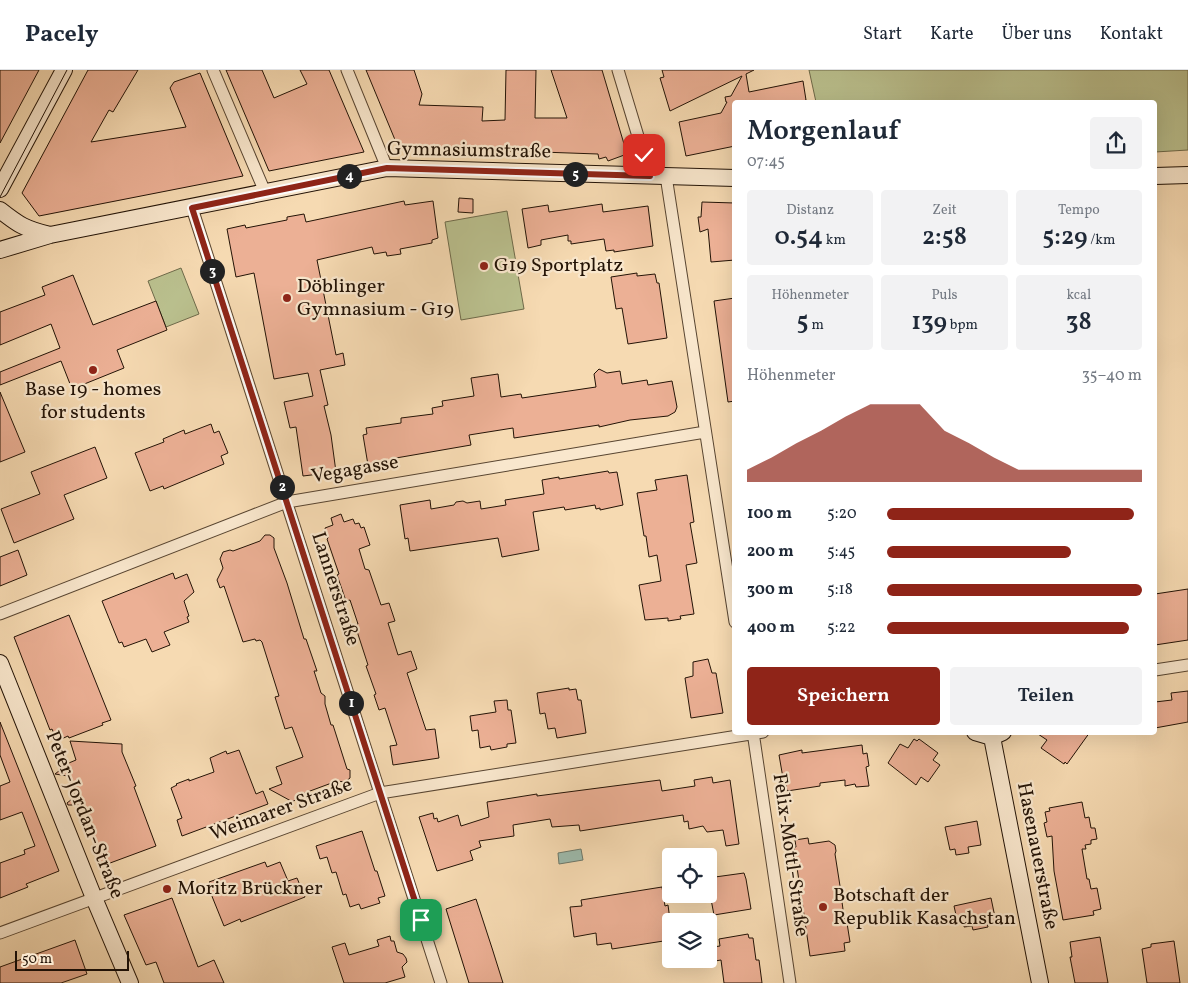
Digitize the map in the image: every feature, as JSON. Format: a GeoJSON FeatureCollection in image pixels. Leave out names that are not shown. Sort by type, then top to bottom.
{"type":"FeatureCollection","features":[{"type":"Feature","properties":{"kind":"street"},"geometry":{"type":"LineString","coordinates":[[0,189],[64,70]]}},
{"type":"Feature","properties":{"kind":"street"},"geometry":{"type":"LineString","coordinates":[[213,70],[265,192]]}},
{"type":"Feature","properties":{"kind":"street"},"geometry":{"type":"LineString","coordinates":[[347,70],[387,168]]}},
{"type":"Feature","properties":{"kind":"street"},"geometry":{"type":"LineString","coordinates":[[618,70],[658,176],[705,432],[732,603]]}},
{"type":"Feature","properties":{"kind":"street","name":"Gymnasiumstraße"},"geometry":{"type":"LineString","coordinates":[[0,250],[50,235],[387,168],[732,178]]}},
{"type":"Feature","properties":{"kind":"street"},"geometry":{"type":"LineString","coordinates":[[1157,176],[1188,175]]}},
{"type":"Feature","properties":{"kind":"street","name":"Lannerstraße"},"geometry":{"type":"LineString","coordinates":[[192,208],[441,983]]}},
{"type":"Feature","properties":{"kind":"street"},"geometry":{"type":"LineString","coordinates":[[0,210],[19,225],[50,235]]}},
{"type":"Feature","properties":{"kind":"street","name":"Vegagasse"},"geometry":{"type":"LineString","coordinates":[[0,614],[287,502],[705,432]]}},
{"type":"Feature","properties":{"kind":"street","name":"Peter-Jordan-Straße"},"geometry":{"type":"LineString","coordinates":[[0,663],[130,983]]}},
{"type":"Feature","properties":{"kind":"street"},"geometry":{"type":"LineString","coordinates":[[1157,670],[1188,665]]}},
{"type":"Feature","properties":{"kind":"street","name":"Weimarer Straße"},"geometry":{"type":"LineString","coordinates":[[0,933],[380,793],[743,735]]}},
{"type":"Feature","properties":{"kind":"street","name":"Felix-Mottl-Straße"},"geometry":{"type":"LineString","coordinates":[[756,735],[790,983]]}},
{"type":"Feature","properties":{"kind":"street","name":"Hasenauerstraße"},"geometry":{"type":"LineString","coordinates":[[998,735],[1040,983]]}},
{"type":"Feature","properties":{"kind":"green space"},"geometry":{"type":"Polygon","coordinates":[[[809,70],[1188,70],[1188,150],[1157,152],[1157,100],[816,100],[809,70]]]}},
{"type":"Feature","properties":{"kind":"green space","name":"G19 Sportplatz"},"geometry":{"type":"Polygon","coordinates":[[[507,211],[524,309],[461,320],[445,222],[507,211]]]}},
{"type":"Feature","properties":{"kind":"green space"},"geometry":{"type":"Polygon","coordinates":[[[181,268],[199,314],[166,327],[148,281],[181,268]]]}},
{"type":"Feature","properties":{"kind":"shaded area"},"geometry":{"type":"Polygon","coordinates":[[[581,849],[583,860],[559,864],[558,853],[581,849]]]}},
{"type":"Feature","properties":{"kind":"building"},"geometry":{"type":"Polygon","coordinates":[[[0,70],[39,70],[0,143],[0,70]]]}},
{"type":"Feature","properties":{"kind":"building"},"geometry":{"type":"Polygon","coordinates":[[[88,70],[138,70],[113,112],[109,110],[91,142],[186,127],[170,88],[174,82],[200,73],[243,176],[39,216],[22,193],[88,70]]]}},
{"type":"Feature","properties":{"kind":"building"},"geometry":{"type":"Polygon","coordinates":[[[226,70],[262,70],[274,98],[307,84],[300,70],[329,70],[364,152],[269,171],[226,70]]]}},
{"type":"Feature","properties":{"kind":"building"},"geometry":{"type":"Polygon","coordinates":[[[366,70],[414,70],[422,94],[419,105],[483,107],[482,121],[505,120],[506,70],[536,70],[535,118],[567,118],[551,70],[602,70],[627,154],[608,161],[606,157],[599,159],[598,154],[398,147],[366,70]]]}},
{"type":"Feature","properties":{"kind":"building"},"geometry":{"type":"Polygon","coordinates":[[[662,70],[754,70],[746,74],[749,92],[803,81],[806,100],[732,100],[732,147],[686,156],[679,122],[721,113],[727,102],[725,97],[731,96],[742,76],[670,111],[660,78],[664,77],[662,70]]]}},
{"type":"Feature","properties":{"kind":"building"},"geometry":{"type":"Polygon","coordinates":[[[459,198],[473,199],[473,213],[458,212],[459,198]]]}},
{"type":"Feature","properties":{"kind":"building"},"geometry":{"type":"Polygon","coordinates":[[[404,201],[405,205],[433,201],[438,238],[432,240],[432,243],[400,249],[401,254],[387,256],[386,252],[374,254],[372,247],[317,260],[336,355],[343,353],[345,365],[320,370],[328,405],[324,406],[331,435],[336,472],[303,476],[296,427],[290,428],[284,402],[313,396],[308,373],[274,379],[254,273],[236,277],[227,229],[245,225],[246,228],[287,220],[287,217],[304,214],[306,222],[404,201]]]}},
{"type":"Feature","properties":{"kind":"building"},"geometry":{"type":"Polygon","coordinates":[[[702,202],[732,203],[732,260],[711,262],[708,229],[700,232],[698,217],[701,217],[702,202]]]}},
{"type":"Feature","properties":{"kind":"building"},"geometry":{"type":"Polygon","coordinates":[[[602,204],[603,212],[648,206],[653,246],[614,252],[614,250],[606,251],[604,239],[571,244],[571,241],[568,241],[568,235],[541,240],[541,245],[528,248],[522,209],[548,205],[549,212],[602,204]]]}},
{"type":"Feature","properties":{"kind":"building"},"geometry":{"type":"Polygon","coordinates":[[[637,273],[637,276],[655,274],[657,283],[659,283],[667,338],[628,344],[622,308],[616,309],[611,277],[637,273]]]}},
{"type":"Feature","properties":{"kind":"building","name":"Base 19 - homes for students"},"geometry":{"type":"Polygon","coordinates":[[[73,275],[93,325],[156,301],[167,330],[117,350],[124,368],[72,389],[61,361],[0,385],[0,372],[60,348],[51,324],[0,345],[0,312],[45,295],[42,287],[73,275]]]}},
{"type":"Feature","properties":{"kind":"building"},"geometry":{"type":"Polygon","coordinates":[[[732,298],[732,401],[728,402],[714,301],[732,298]]]}},
{"type":"Feature","properties":{"kind":"building"},"geometry":{"type":"Polygon","coordinates":[[[599,369],[607,373],[620,371],[622,384],[647,380],[648,385],[672,381],[677,407],[675,412],[668,416],[514,438],[513,428],[469,435],[471,445],[396,458],[397,460],[392,461],[393,464],[372,468],[372,464],[368,465],[363,435],[367,434],[366,428],[401,423],[401,418],[433,414],[432,408],[443,406],[442,401],[474,396],[471,378],[498,374],[501,397],[521,394],[522,398],[596,387],[594,374],[599,369]]]}},
{"type":"Feature","properties":{"kind":"building"},"geometry":{"type":"Polygon","coordinates":[[[0,392],[25,452],[0,462],[0,392]]]}},
{"type":"Feature","properties":{"kind":"building"},"geometry":{"type":"Polygon","coordinates":[[[211,424],[214,433],[219,431],[228,453],[221,456],[224,464],[164,489],[163,486],[150,491],[135,453],[164,442],[163,439],[184,430],[185,434],[211,424]]]}},
{"type":"Feature","properties":{"kind":"building"},"geometry":{"type":"Polygon","coordinates":[[[95,447],[107,478],[64,495],[74,519],[14,543],[1,509],[40,494],[31,472],[95,447]]]}},
{"type":"Feature","properties":{"kind":"building"},"geometry":{"type":"Polygon","coordinates":[[[608,471],[609,473],[617,472],[623,505],[600,510],[600,508],[596,509],[595,505],[565,510],[564,507],[533,512],[539,550],[502,557],[498,538],[410,551],[408,538],[405,539],[400,505],[430,500],[431,509],[454,505],[456,502],[463,501],[467,503],[480,501],[481,509],[506,505],[505,500],[544,494],[542,480],[608,471]]]}},
{"type":"Feature","properties":{"kind":"building"},"geometry":{"type":"Polygon","coordinates":[[[687,475],[694,522],[690,523],[697,563],[686,565],[694,614],[680,616],[681,619],[668,621],[668,618],[645,620],[639,585],[661,581],[657,555],[649,557],[637,493],[657,490],[655,480],[687,475]]]}},
{"type":"Feature","properties":{"kind":"building"},"geometry":{"type":"Polygon","coordinates":[[[341,514],[344,522],[353,519],[355,524],[359,523],[361,528],[364,527],[370,545],[359,549],[365,569],[369,570],[381,605],[389,603],[395,621],[388,623],[398,655],[411,651],[417,669],[407,673],[426,730],[435,729],[439,758],[393,765],[390,746],[397,745],[385,708],[379,710],[374,695],[376,694],[366,666],[368,665],[355,625],[358,624],[350,600],[346,601],[327,539],[325,528],[333,525],[331,518],[341,514]]]}},
{"type":"Feature","properties":{"kind":"building"},"geometry":{"type":"Polygon","coordinates":[[[265,535],[270,535],[274,538],[274,548],[304,639],[306,639],[317,671],[314,671],[321,693],[325,696],[325,704],[331,725],[333,725],[347,769],[350,770],[350,778],[345,782],[337,781],[302,794],[294,801],[269,789],[282,784],[276,767],[303,757],[292,727],[285,729],[275,697],[279,696],[262,642],[255,639],[243,642],[224,586],[220,588],[217,580],[223,568],[220,559],[223,552],[233,551],[260,541],[265,535]]]}},
{"type":"Feature","properties":{"kind":"building"},"geometry":{"type":"Polygon","coordinates":[[[18,550],[27,575],[0,586],[0,557],[18,550]]]}},
{"type":"Feature","properties":{"kind":"building"},"geometry":{"type":"Polygon","coordinates":[[[173,573],[175,579],[187,574],[194,592],[184,601],[189,622],[164,632],[170,645],[152,652],[146,639],[124,647],[122,642],[119,643],[102,601],[173,573]]]}},
{"type":"Feature","properties":{"kind":"building"},"geometry":{"type":"Polygon","coordinates":[[[1188,589],[1188,640],[1157,645],[1157,594],[1188,589]]]}},
{"type":"Feature","properties":{"kind":"building"},"geometry":{"type":"Polygon","coordinates":[[[69,615],[111,720],[102,723],[103,725],[57,741],[52,729],[50,730],[14,637],[69,615]]]}},
{"type":"Feature","properties":{"kind":"building"},"geometry":{"type":"Polygon","coordinates":[[[708,659],[712,673],[716,673],[723,713],[691,718],[685,678],[693,676],[693,662],[708,659]]]}},
{"type":"Feature","properties":{"kind":"building"},"geometry":{"type":"Polygon","coordinates":[[[569,688],[569,690],[576,689],[578,700],[581,700],[586,733],[557,738],[555,728],[548,729],[545,713],[540,714],[537,693],[569,688]]]}},
{"type":"Feature","properties":{"kind":"building"},"geometry":{"type":"Polygon","coordinates":[[[1188,691],[1188,722],[1157,728],[1157,702],[1172,700],[1171,693],[1188,691]]]}},
{"type":"Feature","properties":{"kind":"building"},"geometry":{"type":"Polygon","coordinates":[[[507,700],[508,710],[511,710],[516,743],[491,750],[490,746],[480,748],[478,730],[472,731],[470,716],[496,712],[494,701],[507,700]]]}},
{"type":"Feature","properties":{"kind":"building"},"geometry":{"type":"Polygon","coordinates":[[[0,722],[59,871],[26,884],[28,887],[0,898],[0,863],[25,854],[24,850],[35,846],[22,812],[0,820],[0,786],[10,782],[0,755],[0,722]]]}},
{"type":"Feature","properties":{"kind":"building"},"geometry":{"type":"Polygon","coordinates":[[[1040,735],[1088,735],[1067,764],[1065,762],[1064,764],[1041,748],[1047,740],[1040,735]]]}},
{"type":"Feature","properties":{"kind":"building"},"geometry":{"type":"Polygon","coordinates":[[[914,739],[917,741],[919,739],[938,753],[933,760],[940,765],[928,782],[921,777],[916,785],[888,763],[900,744],[908,748],[914,739]]]}},
{"type":"Feature","properties":{"kind":"building"},"geometry":{"type":"Polygon","coordinates":[[[70,741],[122,744],[122,752],[136,786],[134,787],[156,846],[102,866],[80,805],[68,805],[67,803],[76,796],[68,776],[55,774],[64,765],[76,760],[70,741]]]}},
{"type":"Feature","properties":{"kind":"building"},"geometry":{"type":"Polygon","coordinates":[[[862,745],[863,754],[867,753],[869,766],[866,767],[869,786],[856,787],[855,784],[845,786],[845,780],[820,783],[820,786],[787,791],[779,755],[802,750],[802,753],[862,745]]]}},
{"type":"Feature","properties":{"kind":"building"},"geometry":{"type":"Polygon","coordinates":[[[239,750],[256,794],[263,791],[268,804],[182,836],[177,820],[182,818],[171,788],[189,779],[189,781],[214,772],[210,758],[226,751],[227,754],[239,750]]]}},
{"type":"Feature","properties":{"kind":"building"},"geometry":{"type":"Polygon","coordinates":[[[712,777],[713,783],[730,780],[739,844],[726,846],[723,830],[707,832],[703,826],[689,829],[688,821],[684,822],[683,815],[580,831],[579,825],[552,827],[550,819],[513,825],[514,836],[479,841],[481,847],[470,851],[473,860],[437,871],[419,817],[433,813],[434,819],[437,818],[438,822],[458,815],[461,826],[489,817],[487,802],[537,794],[537,796],[660,780],[662,791],[695,786],[694,780],[712,777]]]}},
{"type":"Feature","properties":{"kind":"building"},"geometry":{"type":"Polygon","coordinates":[[[1082,802],[1085,818],[1089,817],[1091,828],[1095,828],[1097,839],[1091,840],[1091,844],[1085,845],[1086,849],[1082,849],[1087,879],[1089,879],[1091,889],[1097,888],[1101,909],[1093,911],[1094,915],[1063,920],[1054,871],[1052,836],[1047,837],[1044,823],[1047,822],[1045,812],[1050,811],[1049,808],[1082,802]]]}},
{"type":"Feature","properties":{"kind":"building"},"geometry":{"type":"Polygon","coordinates":[[[977,821],[981,845],[968,847],[969,853],[956,855],[955,849],[950,850],[945,827],[977,821]]]}},
{"type":"Feature","properties":{"kind":"building"},"geometry":{"type":"Polygon","coordinates":[[[362,831],[385,896],[378,898],[380,903],[361,909],[359,904],[350,907],[346,894],[343,895],[336,872],[332,873],[327,857],[320,859],[316,846],[362,831]]]}},
{"type":"Feature","properties":{"kind":"building"},"geometry":{"type":"Polygon","coordinates":[[[808,838],[809,844],[829,841],[835,845],[840,886],[845,894],[842,902],[850,942],[844,943],[845,951],[810,956],[794,847],[796,847],[795,840],[808,838]]]}},
{"type":"Feature","properties":{"kind":"building"},"geometry":{"type":"Polygon","coordinates":[[[265,862],[267,867],[280,862],[288,881],[297,878],[305,897],[241,922],[240,919],[224,926],[207,884],[265,862]]]}},
{"type":"Feature","properties":{"kind":"building"},"geometry":{"type":"Polygon","coordinates":[[[744,873],[751,909],[717,915],[714,913],[712,903],[717,903],[717,877],[744,873]]]}},
{"type":"Feature","properties":{"kind":"building"},"geometry":{"type":"Polygon","coordinates":[[[662,887],[662,903],[665,903],[665,906],[668,905],[669,913],[662,913],[662,941],[612,949],[611,943],[597,945],[596,933],[574,937],[570,907],[582,906],[581,900],[662,887]]]}},
{"type":"Feature","properties":{"kind":"building"},"geometry":{"type":"Polygon","coordinates":[[[172,898],[198,967],[214,960],[224,983],[164,983],[156,962],[146,965],[124,915],[172,898]]]}},
{"type":"Feature","properties":{"kind":"building"},"geometry":{"type":"Polygon","coordinates":[[[991,898],[996,922],[987,923],[988,927],[973,930],[972,926],[964,927],[964,922],[958,924],[954,906],[991,898]]]}},
{"type":"Feature","properties":{"kind":"building"},"geometry":{"type":"Polygon","coordinates":[[[476,899],[503,983],[469,983],[446,909],[476,899]]]}},
{"type":"Feature","properties":{"kind":"building"},"geometry":{"type":"Polygon","coordinates":[[[748,934],[749,938],[753,938],[756,960],[759,960],[762,983],[724,983],[721,960],[717,961],[717,946],[720,946],[719,939],[748,934]]]}},
{"type":"Feature","properties":{"kind":"building"},"geometry":{"type":"Polygon","coordinates":[[[390,936],[391,941],[394,941],[397,952],[403,954],[406,958],[407,962],[402,967],[405,977],[385,983],[344,983],[332,947],[345,943],[349,955],[379,946],[377,940],[390,936]]]}},
{"type":"Feature","properties":{"kind":"building"},"geometry":{"type":"Polygon","coordinates":[[[1100,937],[1108,983],[1075,983],[1070,957],[1072,957],[1070,942],[1100,937]]]}},
{"type":"Feature","properties":{"kind":"building"},"geometry":{"type":"Polygon","coordinates":[[[75,940],[87,974],[61,983],[0,983],[0,967],[75,940]]]}},
{"type":"Feature","properties":{"kind":"building"},"geometry":{"type":"Polygon","coordinates":[[[1174,941],[1180,983],[1147,983],[1142,949],[1151,947],[1151,944],[1174,941]]]}},
{"type":"Feature","properties":{"kind":"tram line"},"geometry":{"type":"LineString","coordinates":[[0,197],[67,70]]}},
{"type":"Feature","properties":{"kind":"place","name":"G19 Sportplatz"},"geometry":{"type":"Point","coordinates":[484,266]}},
{"type":"Feature","properties":{"kind":"place","name":"Döblinger Gymnasium - G19"},"geometry":{"type":"Point","coordinates":[287,298]}},
{"type":"Feature","properties":{"kind":"place","name":"Base 19 - homes for students"},"geometry":{"type":"Point","coordinates":[93,370]}},
{"type":"Feature","properties":{"kind":"place","name":"Moritz Brückner"},"geometry":{"type":"Point","coordinates":[167,889]}},
{"type":"Feature","properties":{"kind":"place","name":"Botschaft der Republik Kasachstan"},"geometry":{"type":"Point","coordinates":[823,907]}},
{"type":"Feature","properties":{"kind":"route"},"geometry":{"type":"LineString","coordinates":[[421,920],[192,208],[387,168],[650,176],[644,155]]}}]}
